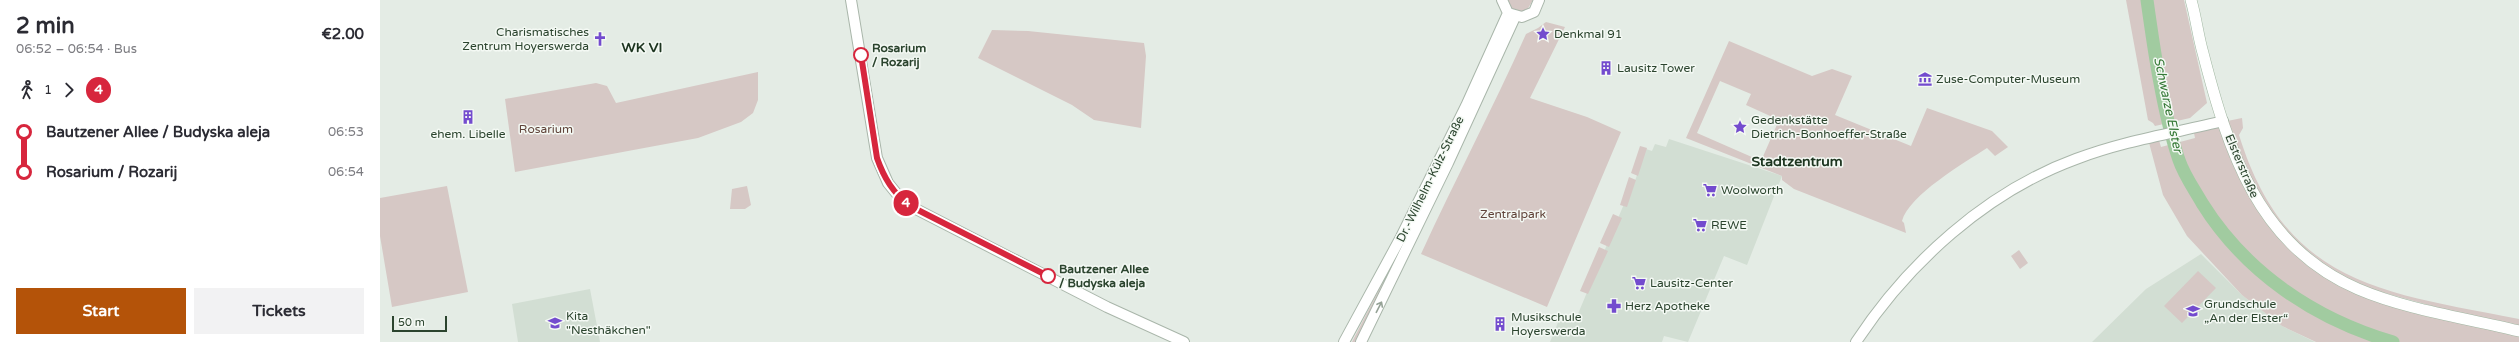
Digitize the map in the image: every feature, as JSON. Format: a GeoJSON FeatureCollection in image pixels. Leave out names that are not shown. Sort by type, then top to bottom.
{"type":"FeatureCollection","features":[{"type":"Feature","properties":{"kind":"main road","name":"Elsterstraße"},"geometry":{"type":"LineString","coordinates":[[2191,0],[2203,52],[2223,121],[2238,163],[2259,204],[2277,230],[2307,260],[2344,283],[2370,294],[2519,331]]}},
{"type":"Feature","properties":{"kind":"street"},"geometry":{"type":"LineString","coordinates":[[850,0],[877,158],[888,183],[901,199],[910,206],[1107,307],[1184,342]]}},
{"type":"Feature","properties":{"kind":"street"},"geometry":{"type":"LineString","coordinates":[[1502,0],[1512,15],[1528,16],[1537,6],[1539,0]]}},
{"type":"Feature","properties":{"kind":"street","name":"Dr.-Wilhelm-Külz-Straße"},"geometry":{"type":"LineString","coordinates":[[1344,342],[1401,237],[1512,15]]}},
{"type":"Feature","properties":{"kind":"street","name":"Dr.-Wilhelm-Külz-Straße"},"geometry":{"type":"LineString","coordinates":[[1361,342],[1448,164],[1512,15]]}},
{"type":"Feature","properties":{"kind":"street"},"geometry":{"type":"LineString","coordinates":[[1856,342],[1871,318],[1922,260],[1951,234],[1981,212],[2055,168],[2106,149],[2223,121]]}},
{"type":"Feature","properties":{"kind":"shaded area"},"geometry":{"type":"Polygon","coordinates":[[[1669,139],[1782,176],[1747,265],[1724,256],[1688,342],[1664,336],[1662,342],[1550,342],[1561,315],[1575,321],[1624,204],[1627,204],[1646,149],[1652,151],[1655,144],[1666,147],[1669,139]]]}},
{"type":"Feature","properties":{"kind":"shaded area","name":"Grundschule „An der Elster“"},"geometry":{"type":"Polygon","coordinates":[[[2201,254],[2242,295],[2282,326],[2315,342],[2092,342],[2146,289],[2201,254]]]}},
{"type":"Feature","properties":{"kind":"shaded area","name":"Kita \"Nesthäkchen\""},"geometry":{"type":"Polygon","coordinates":[[[590,289],[600,342],[518,342],[512,304],[590,289]]]}},
{"type":"Feature","properties":{"kind":"green space"},"geometry":{"type":"Polygon","coordinates":[[[1507,0],[1533,0],[1527,10],[1520,12],[1510,8],[1507,0]]]}},
{"type":"Feature","properties":{"kind":"green space"},"geometry":{"type":"Polygon","coordinates":[[[2126,0],[2184,0],[2207,103],[2190,118],[2155,126],[2148,120],[2126,0]]]}},
{"type":"Feature","properties":{"kind":"green space","name":"Zentralpark"},"geometry":{"type":"Polygon","coordinates":[[[1546,22],[1565,27],[1530,98],[1587,117],[1621,132],[1547,307],[1421,254],[1526,34],[1546,22]]]}},
{"type":"Feature","properties":{"kind":"green space"},"geometry":{"type":"Polygon","coordinates":[[[992,30],[1028,31],[1144,43],[1146,56],[1141,128],[1094,120],[1072,105],[978,58],[992,30]]]}},
{"type":"Feature","properties":{"kind":"green space"},"geometry":{"type":"Polygon","coordinates":[[[1729,41],[1812,76],[1832,69],[1852,76],[1835,115],[1911,146],[1927,108],[1992,131],[2008,147],[1995,156],[1987,148],[1938,180],[1926,190],[1907,211],[1902,221],[1904,223],[1906,233],[1794,189],[1782,180],[1782,176],[1686,138],[1729,41]],[[1720,81],[1697,133],[1761,161],[1779,120],[1746,105],[1751,94],[1720,81]]]}},
{"type":"Feature","properties":{"kind":"green space","name":"Rosarium"},"geometry":{"type":"Polygon","coordinates":[[[758,72],[758,100],[753,113],[741,122],[698,138],[515,172],[505,99],[596,83],[607,86],[616,103],[758,72]]]}},
{"type":"Feature","properties":{"kind":"green space"},"geometry":{"type":"Polygon","coordinates":[[[2242,118],[2243,128],[2239,135],[2259,185],[2283,224],[2312,252],[2346,274],[2383,289],[2424,300],[2519,319],[2519,330],[2345,282],[2266,217],[2344,283],[2519,332],[2519,342],[2316,342],[2282,326],[2242,295],[2187,236],[2163,195],[2148,139],[2158,137],[2161,147],[2195,138],[2193,128],[2242,118]]]}},
{"type":"Feature","properties":{"kind":"green space"},"geometry":{"type":"Polygon","coordinates":[[[1640,146],[1647,148],[1638,176],[1631,173],[1640,146]]]}},
{"type":"Feature","properties":{"kind":"green space"},"geometry":{"type":"Polygon","coordinates":[[[1629,177],[1636,180],[1627,207],[1620,205],[1629,177]]]}},
{"type":"Feature","properties":{"kind":"green space"},"geometry":{"type":"Polygon","coordinates":[[[447,186],[468,292],[392,307],[380,236],[380,198],[447,186]]]}},
{"type":"Feature","properties":{"kind":"green space"},"geometry":{"type":"Polygon","coordinates":[[[747,186],[751,205],[745,209],[730,209],[732,189],[747,186]]]}},
{"type":"Feature","properties":{"kind":"green space"},"geometry":{"type":"Polygon","coordinates":[[[1613,214],[1622,218],[1609,247],[1600,243],[1613,214]]]}},
{"type":"Feature","properties":{"kind":"green space"},"geometry":{"type":"Polygon","coordinates":[[[1599,247],[1608,251],[1588,294],[1580,291],[1599,247]]]}},
{"type":"Feature","properties":{"kind":"green space"},"geometry":{"type":"Polygon","coordinates":[[[2019,250],[2028,263],[2020,269],[2011,256],[2019,250]]]}},
{"type":"Feature","properties":{"kind":"green space"},"geometry":{"type":"Polygon","coordinates":[[[1398,253],[1399,254],[1356,342],[1352,342],[1398,253]]]}},
{"type":"Feature","properties":{"kind":"green space"},"geometry":{"type":"Polygon","coordinates":[[[2198,271],[2216,288],[2182,323],[2164,306],[2198,271]]]}},
{"type":"Feature","properties":{"kind":"waterway","name":"Schwarze Elster"},"geometry":{"type":"LineString","coordinates":[[2147,0],[2156,60],[2173,142],[2184,171],[2202,203],[2219,228],[2239,251],[2260,271],[2284,290],[2309,306],[2336,320],[2393,342]]}},
{"type":"Feature","properties":{"kind":"bus line","name":"4"},"geometry":{"type":"LineString","coordinates":[[861,55],[877,158],[882,172],[893,190],[910,206],[1048,276]]}},
{"type":"Feature","properties":{"kind":"place","name":"Denkmal 91"},"geometry":{"type":"Point","coordinates":[1543,34]}},
{"type":"Feature","properties":{"kind":"place","name":"Charismatisches Zentrum Hoyerswerda"},"geometry":{"type":"Point","coordinates":[600,39]}},
{"type":"Feature","properties":{"kind":"place","name":"Rosarium / Rozarij"},"geometry":{"type":"Point","coordinates":[861,55]}},
{"type":"Feature","properties":{"kind":"place","name":"Lausitz Tower"},"geometry":{"type":"Point","coordinates":[1606,68]}},
{"type":"Feature","properties":{"kind":"place","name":"Zuse-Computer-Museum"},"geometry":{"type":"Point","coordinates":[1925,79]}},
{"type":"Feature","properties":{"kind":"place","name":"ehem. Libelle"},"geometry":{"type":"Point","coordinates":[468,117]}},
{"type":"Feature","properties":{"kind":"place","name":"Gedenkstätte Dietrich-Bonhoeffer-Straße"},"geometry":{"type":"Point","coordinates":[1740,127]}},
{"type":"Feature","properties":{"kind":"place","name":"Woolworth"},"geometry":{"type":"Point","coordinates":[1710,190]}},
{"type":"Feature","properties":{"kind":"place","name":"REWE"},"geometry":{"type":"Point","coordinates":[1700,225]}},
{"type":"Feature","properties":{"kind":"place","name":"Bautzener Allee / Budyska aleja"},"geometry":{"type":"Point","coordinates":[1048,276]}},
{"type":"Feature","properties":{"kind":"place","name":"Lausitz-Center"},"geometry":{"type":"Point","coordinates":[1639,283]}},
{"type":"Feature","properties":{"kind":"place","name":"Herz Apotheke"},"geometry":{"type":"Point","coordinates":[1614,306]}},
{"type":"Feature","properties":{"kind":"place","name":"Grundschule „An der Elster“"},"geometry":{"type":"Point","coordinates":[2193,311]}},
{"type":"Feature","properties":{"kind":"place","name":"Kita \"Nesthäkchen\""},"geometry":{"type":"Point","coordinates":[555,323]}},
{"type":"Feature","properties":{"kind":"place","name":"Musikschule Hoyerswerda"},"geometry":{"type":"Point","coordinates":[1500,324]}},
{"type":"Feature","properties":{"kind":"district","name":"WK VI"},"geometry":{"type":"Point","coordinates":[642,47]}},
{"type":"Feature","properties":{"kind":"district","name":"Stadtzentrum"},"geometry":{"type":"Point","coordinates":[1797,161]}}]}
